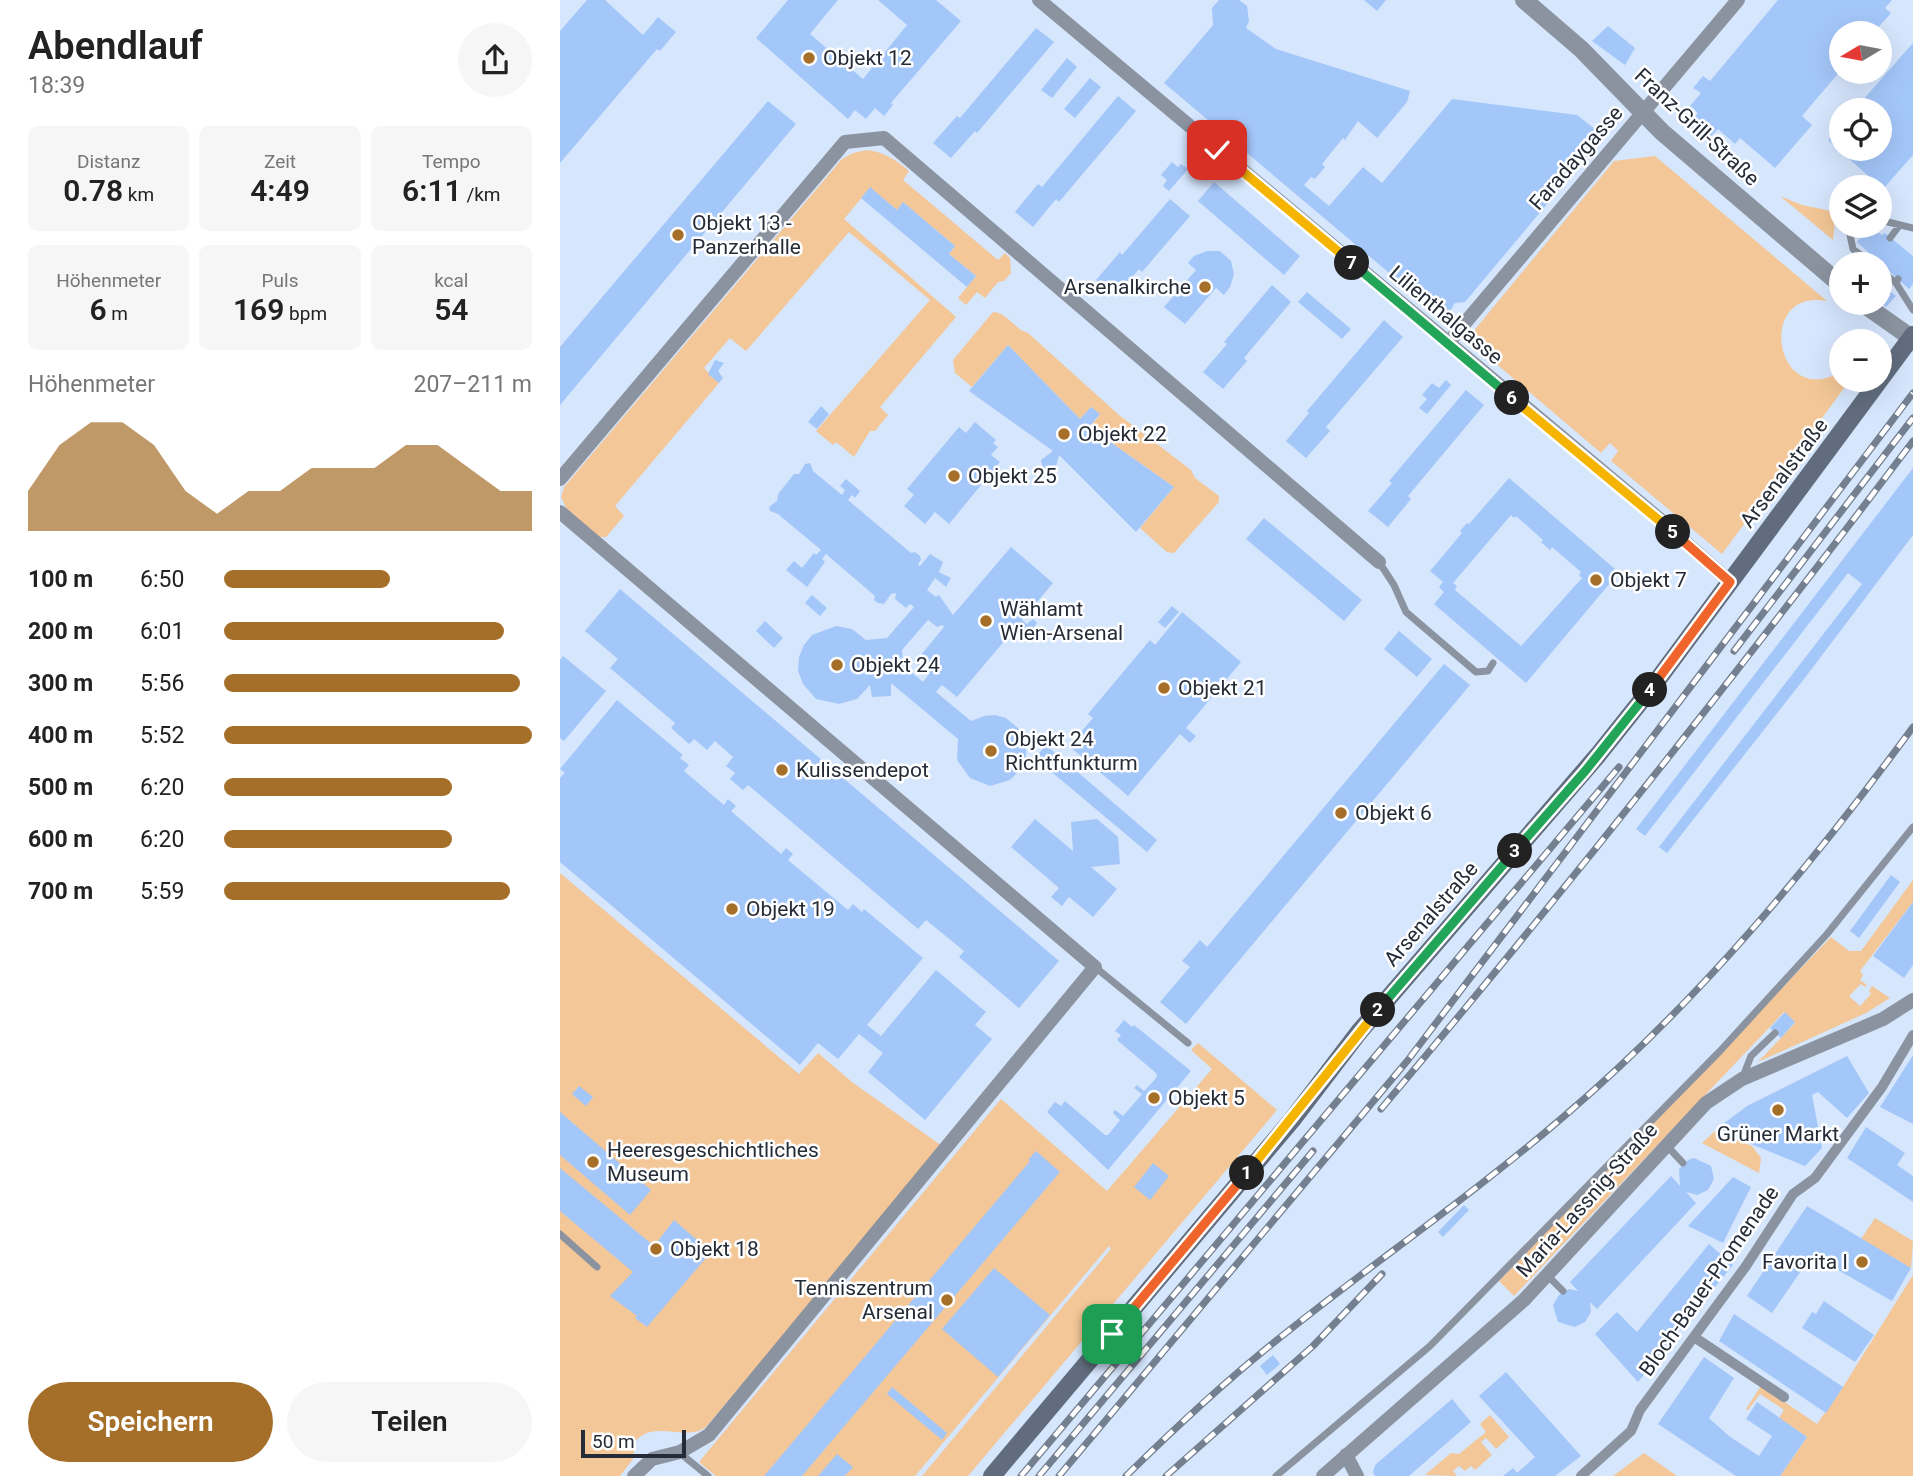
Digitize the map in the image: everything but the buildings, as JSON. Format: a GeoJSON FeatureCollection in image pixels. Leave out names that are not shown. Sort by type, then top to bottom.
{"type":"FeatureCollection","features":[{"type":"Feature","properties":{"kind":"main road","name":"Arsenalstraße"},"geometry":{"type":"LineString","coordinates":[[992,1476],[1292,1120],[1367,1023],[1586,770],[1913,337]]}},
{"type":"Feature","properties":{"kind":"street","name":"Lilienthalgasse"},"geometry":{"type":"LineString","coordinates":[[1039,0],[1657,517],[1730,582]]}},
{"type":"Feature","properties":{"kind":"street","name":"Franz-Grill-Straße"},"geometry":{"type":"LineString","coordinates":[[1524,0],[1581,49],[1683,150],[1829,275]]}},
{"type":"Feature","properties":{"kind":"street","name":"Faradaygasse"},"geometry":{"type":"LineString","coordinates":[[1448,344],[1738,0]]}},
{"type":"Feature","properties":{"kind":"street"},"geometry":{"type":"LineString","coordinates":[[560,479],[845,142],[884,138],[1379,562]]}},
{"type":"Feature","properties":{"kind":"street"},"geometry":{"type":"LineString","coordinates":[[1880,315],[1913,337]]}},
{"type":"Feature","properties":{"kind":"street"},"geometry":{"type":"LineString","coordinates":[[560,512],[1095,967],[717,1425],[695,1445],[652,1459],[634,1476]]}},
{"type":"Feature","properties":{"kind":"street","name":"Maria-Lassnig-Straße"},"geometry":{"type":"LineString","coordinates":[[1323,1476],[1524,1300],[1706,1103],[1742,1079],[1883,1019],[1913,1000]]}},
{"type":"Feature","properties":{"kind":"street","name":"Bloch-Bauer-Promenade"},"geometry":{"type":"LineString","coordinates":[[1581,1476],[1632,1431],[1640,1410],[1746,1266],[1793,1194],[1815,1178],[1882,1087],[1913,1035]]}},
{"type":"Feature","properties":{"kind":"street"},"geometry":{"type":"LineString","coordinates":[[1694,1337],[1784,1397]]}},
{"type":"Feature","properties":{"kind":"street"},"geometry":{"type":"LineString","coordinates":[[1346,1455],[1357,1476]]}},
{"type":"Feature","properties":{"kind":"lane"},"geometry":{"type":"LineString","coordinates":[[1892,224],[1913,228]]}},
{"type":"Feature","properties":{"kind":"lane"},"geometry":{"type":"LineString","coordinates":[[1892,235],[1899,226]]}},
{"type":"Feature","properties":{"kind":"lane"},"geometry":{"type":"LineString","coordinates":[[1892,278],[1897,281],[1913,310]]}},
{"type":"Feature","properties":{"kind":"lane"},"geometry":{"type":"LineString","coordinates":[[1379,562],[1394,584],[1406,611],[1476,672],[1488,671],[1493,663]]}},
{"type":"Feature","properties":{"kind":"lane"},"geometry":{"type":"LineString","coordinates":[[1276,1476],[1430,1346],[1710,1061],[1827,934],[1913,827]]}},
{"type":"Feature","properties":{"kind":"lane"},"geometry":{"type":"LineString","coordinates":[[1095,967],[1188,1044]]}},
{"type":"Feature","properties":{"kind":"lane"},"geometry":{"type":"LineString","coordinates":[[1742,1079],[1751,1056],[1775,1033]]}},
{"type":"Feature","properties":{"kind":"lane"},"geometry":{"type":"LineString","coordinates":[[1666,1144],[1683,1163]]}},
{"type":"Feature","properties":{"kind":"lane"},"geometry":{"type":"LineString","coordinates":[[560,1234],[597,1266]]}},
{"type":"Feature","properties":{"kind":"lane"},"geometry":{"type":"LineString","coordinates":[[1548,1276],[1563,1291]]}},
{"type":"Feature","properties":{"kind":"lane"},"geometry":{"type":"LineString","coordinates":[[680,1452],[708,1476]]}},
{"type":"Feature","properties":{"kind":"shaded area"},"geometry":{"type":"Polygon","coordinates":[[[867,150],[890,157],[909,171],[903,180],[998,260],[1005,253],[1010,258],[1011,273],[1004,281],[998,282],[985,298],[977,292],[966,305],[958,298],[976,276],[949,254],[955,246],[904,203],[897,210],[870,188],[844,219],[956,317],[880,407],[888,415],[875,431],[870,431],[854,457],[836,442],[833,445],[816,431],[930,300],[849,232],[746,351],[730,338],[704,368],[719,383],[615,506],[624,516],[606,537],[600,537],[567,510],[561,497],[564,487],[842,159],[867,150]]]}},
{"type":"Feature","properties":{"kind":"shaded area"},"geometry":{"type":"Polygon","coordinates":[[[1655,156],[1827,301],[1804,302],[1790,312],[1782,327],[1782,346],[1788,363],[1800,375],[1818,379],[1829,376],[1829,392],[1841,392],[1722,554],[1611,461],[1618,451],[1610,443],[1601,453],[1467,339],[1614,161],[1655,156]]]}},
{"type":"Feature","properties":{"kind":"shaded area"},"geometry":{"type":"Polygon","coordinates":[[[1780,196],[1802,205],[1829,211],[1829,237],[1780,196]]]}},
{"type":"Feature","properties":{"kind":"shaded area"},"geometry":{"type":"Polygon","coordinates":[[[993,312],[1003,315],[1028,333],[1119,415],[1191,470],[1195,478],[1219,496],[1219,502],[1174,553],[1167,552],[1140,528],[1174,487],[1089,427],[1100,415],[1091,407],[1080,419],[1008,345],[972,387],[955,373],[953,360],[993,312]]]}},
{"type":"Feature","properties":{"kind":"shaded area"},"geometry":{"type":"Polygon","coordinates":[[[560,873],[799,1074],[818,1053],[852,1082],[942,1146],[706,1427],[698,1431],[660,1431],[642,1435],[635,1442],[633,1459],[620,1476],[560,1476],[560,873]]]}},
{"type":"Feature","properties":{"kind":"shaded area"},"geometry":{"type":"Polygon","coordinates":[[[1913,880],[1913,902],[1860,971],[1863,975],[1860,980],[1867,985],[1865,987],[1861,984],[1849,996],[1860,1006],[1871,994],[1869,991],[1872,986],[1890,998],[1866,1013],[1758,1062],[1795,1023],[1784,1012],[1514,1296],[1499,1281],[1831,937],[1849,951],[1861,951],[1913,880]]]}},
{"type":"Feature","properties":{"kind":"shaded area","name":"Tenniszentrum Arsenal"},"geometry":{"type":"Polygon","coordinates":[[[1198,1043],[1277,1110],[968,1476],[922,1476],[1111,1249],[1109,1246],[915,1476],[716,1476],[699,1462],[1001,1099],[1107,1191],[1212,1069],[1191,1050],[1198,1043]]]}},
{"type":"Feature","properties":{"kind":"shaded area"},"geometry":{"type":"Polygon","coordinates":[[[1715,1131],[1752,1146],[1761,1158],[1759,1173],[1702,1143],[1715,1131]]]}},
{"type":"Feature","properties":{"kind":"shaded area"},"geometry":{"type":"Polygon","coordinates":[[[1875,1218],[1913,1241],[1911,1268],[1861,1239],[1875,1218]]]}},
{"type":"Feature","properties":{"kind":"shaded area"},"geometry":{"type":"Polygon","coordinates":[[[1913,1275],[1913,1476],[1780,1476],[1807,1437],[1779,1418],[1784,1410],[1760,1394],[1748,1410],[1746,1409],[1761,1386],[1817,1424],[1913,1275]]]}},
{"type":"Feature","properties":{"kind":"shaded area"},"geometry":{"type":"Polygon","coordinates":[[[1490,1415],[1509,1437],[1496,1449],[1486,1438],[1481,1442],[1492,1455],[1475,1470],[1471,1466],[1465,1471],[1459,1466],[1453,1471],[1457,1476],[1425,1475],[1451,1453],[1459,1454],[1486,1432],[1480,1424],[1490,1415]]]}},
{"type":"Feature","properties":{"kind":"shaded area"},"geometry":{"type":"Polygon","coordinates":[[[1644,1453],[1677,1476],[1613,1476],[1644,1453]]]}},
{"type":"Feature","properties":{"kind":"railway"},"geometry":{"type":"LineString","coordinates":[[1059,1476],[1408,1060],[1913,393]]}},
{"type":"Feature","properties":{"kind":"railway"},"geometry":{"type":"LineString","coordinates":[[1734,651],[1913,418]]}},
{"type":"Feature","properties":{"kind":"railway"},"geometry":{"type":"LineString","coordinates":[[1381,1109],[1652,779],[1913,441]]}},
{"type":"Feature","properties":{"kind":"railway"},"geometry":{"type":"LineString","coordinates":[[1126,1476],[1253,1360],[1491,1176],[1562,1118],[1659,1029],[1705,982],[1792,883],[1913,727]]}},
{"type":"Feature","properties":{"kind":"railway"},"geometry":{"type":"LineString","coordinates":[[1021,1476],[1619,767]]}},
{"type":"Feature","properties":{"kind":"railway"},"geometry":{"type":"LineString","coordinates":[[1039,1476],[1313,1151]]}},
{"type":"Feature","properties":{"kind":"railway"},"geometry":{"type":"LineString","coordinates":[[1166,1476],[1313,1346],[1382,1274]]}},
{"type":"Feature","properties":{"kind":"place","name":"Objekt 12"},"geometry":{"type":"Point","coordinates":[809,58]}},
{"type":"Feature","properties":{"kind":"place","name":"Objekt 13 - Panzerhalle"},"geometry":{"type":"Point","coordinates":[678,235]}},
{"type":"Feature","properties":{"kind":"place","name":"Arsenalkirche"},"geometry":{"type":"Point","coordinates":[1205,287]}},
{"type":"Feature","properties":{"kind":"place","name":"Objekt 22"},"geometry":{"type":"Point","coordinates":[1064,434]}},
{"type":"Feature","properties":{"kind":"place","name":"Objekt 25"},"geometry":{"type":"Point","coordinates":[954,476]}},
{"type":"Feature","properties":{"kind":"place","name":"Objekt 7"},"geometry":{"type":"Point","coordinates":[1596,580]}},
{"type":"Feature","properties":{"kind":"place","name":"Wählamt Wien-Arsenal"},"geometry":{"type":"Point","coordinates":[986,621]}},
{"type":"Feature","properties":{"kind":"place","name":"Objekt 24"},"geometry":{"type":"Point","coordinates":[837,665]}},
{"type":"Feature","properties":{"kind":"place","name":"Objekt 21"},"geometry":{"type":"Point","coordinates":[1164,688]}},
{"type":"Feature","properties":{"kind":"place","name":"Objekt 24 Richtfunkturm"},"geometry":{"type":"Point","coordinates":[991,751]}},
{"type":"Feature","properties":{"kind":"place","name":"Kulissendepot"},"geometry":{"type":"Point","coordinates":[782,770]}},
{"type":"Feature","properties":{"kind":"place","name":"Objekt 6"},"geometry":{"type":"Point","coordinates":[1341,813]}},
{"type":"Feature","properties":{"kind":"place","name":"Objekt 19"},"geometry":{"type":"Point","coordinates":[732,909]}},
{"type":"Feature","properties":{"kind":"place","name":"Objekt 5"},"geometry":{"type":"Point","coordinates":[1154,1098]}},
{"type":"Feature","properties":{"kind":"place","name":"Grüner Markt"},"geometry":{"type":"Point","coordinates":[1778,1110]}},
{"type":"Feature","properties":{"kind":"place","name":"Heeresgeschichtliches Museum"},"geometry":{"type":"Point","coordinates":[593,1162]}},
{"type":"Feature","properties":{"kind":"place","name":"Objekt 18"},"geometry":{"type":"Point","coordinates":[656,1249]}},
{"type":"Feature","properties":{"kind":"place","name":"Favorita I"},"geometry":{"type":"Point","coordinates":[1862,1262]}},
{"type":"Feature","properties":{"kind":"place","name":"Tenniszentrum Arsenal"},"geometry":{"type":"Point","coordinates":[947,1300]}},
{"type":"Feature","properties":{"kind":"route"},"geometry":{"type":"LineString","coordinates":[[1112,1334],[1292,1120],[1383,1004],[1586,770],[1653,686],[1730,582],[1657,517],[1217,150]]}}]}
